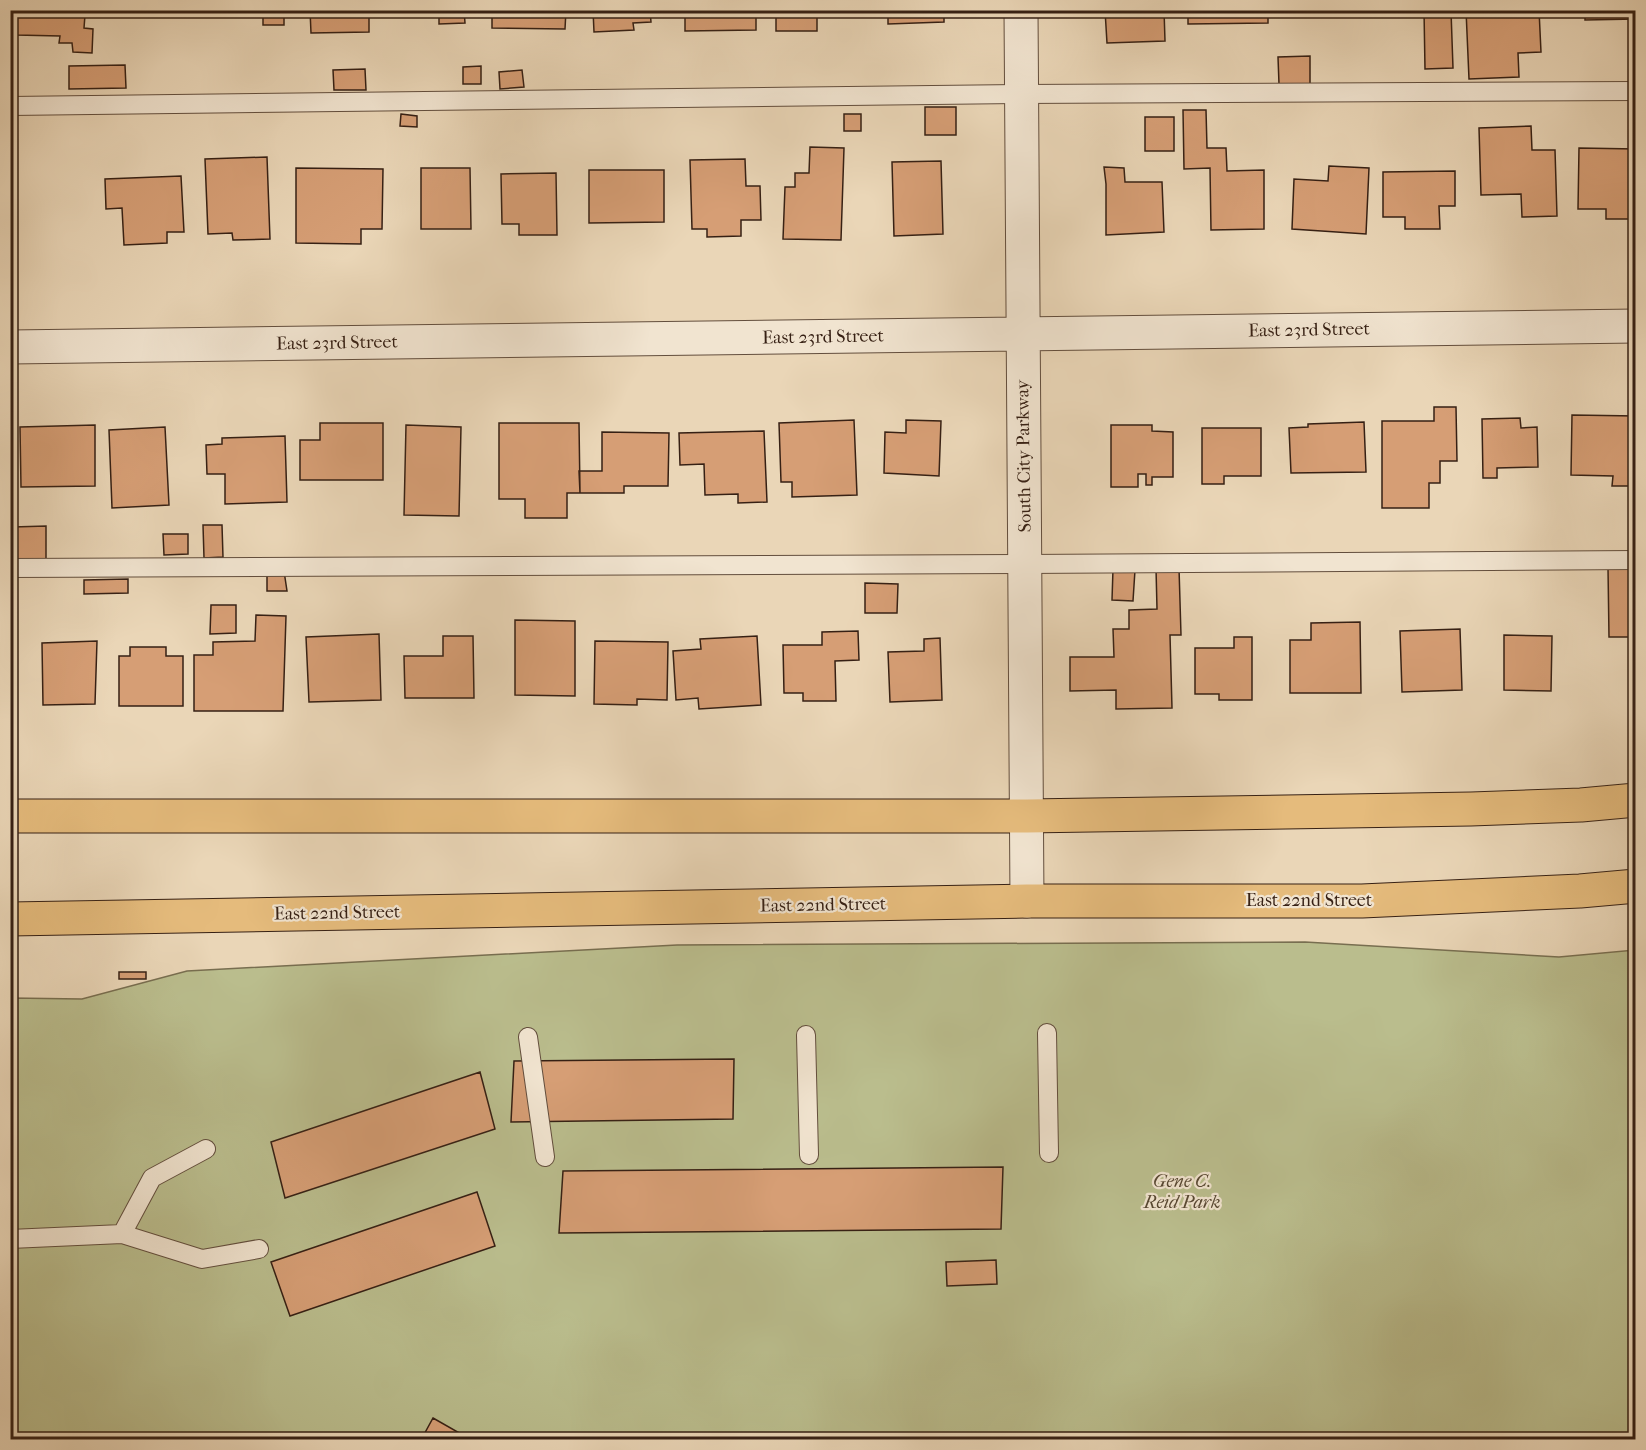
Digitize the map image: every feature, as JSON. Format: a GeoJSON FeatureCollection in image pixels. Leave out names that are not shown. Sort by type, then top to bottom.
{"type":"FeatureCollection","features":[{"type":"Feature","properties":{"kind":"main road"},"geometry":{"type":"LineString","coordinates":[[10,816],[1027,816],[1471,809],[1581,805],[1635,800]]}},
{"type":"Feature","properties":{"kind":"main road","name":"East 22nd Street"},"geometry":{"type":"LineString","coordinates":[[10,919],[1027,901],[1362,901],[1580,891],[1635,886]]}},
{"type":"Feature","properties":{"kind":"street","name":"South City Parkway"},"geometry":{"type":"LineString","coordinates":[[1021,10],[1027,901]]}},
{"type":"Feature","properties":{"kind":"street","name":"East 23rd Street"},"geometry":{"type":"LineString","coordinates":[[10,347],[1635,326]]}},
{"type":"Feature","properties":{"kind":"lane"},"geometry":{"type":"LineString","coordinates":[[10,106],[1021,94],[1635,91]]}},
{"type":"Feature","properties":{"kind":"lane"},"geometry":{"type":"LineString","coordinates":[[10,568],[1635,560]]}},
{"type":"Feature","properties":{"kind":"lane"},"geometry":{"type":"LineString","coordinates":[[1047,1033],[1049,1153]]}},
{"type":"Feature","properties":{"kind":"lane"},"geometry":{"type":"LineString","coordinates":[[806,1035],[809,1155]]}},
{"type":"Feature","properties":{"kind":"lane"},"geometry":{"type":"LineString","coordinates":[[528,1037],[545,1157]]}},
{"type":"Feature","properties":{"kind":"lane"},"geometry":{"type":"LineString","coordinates":[[122,1234],[152,1178],[206,1149]]}},
{"type":"Feature","properties":{"kind":"lane"},"geometry":{"type":"LineString","coordinates":[[10,1239],[122,1234],[202,1259],[259,1249]]}},
{"type":"Feature","properties":{"kind":"green space","name":"Gene C. Reid Park"},"geometry":{"type":"Polygon","coordinates":[[[1305,942],[1559,957],[1635,950],[1635,1439],[11,1440],[11,998],[82,999],[187,971],[677,945],[1305,942]]]}},
{"type":"Feature","properties":{"kind":"building"},"geometry":{"type":"Polygon","coordinates":[[[16,10],[106,10],[106,13],[85,15],[84,28],[93,29],[92,53],[73,52],[72,43],[59,43],[60,36],[16,35],[16,10]]]}},
{"type":"Feature","properties":{"kind":"building"},"geometry":{"type":"Polygon","coordinates":[[[128,10],[184,10],[184,16],[128,17],[128,10]]]}},
{"type":"Feature","properties":{"kind":"building"},"geometry":{"type":"Polygon","coordinates":[[[228,10],[284,10],[284,25],[263,25],[263,17],[228,17],[228,10]]]}},
{"type":"Feature","properties":{"kind":"building"},"geometry":{"type":"Polygon","coordinates":[[[310,10],[369,10],[369,32],[311,33],[310,10]]]}},
{"type":"Feature","properties":{"kind":"building"},"geometry":{"type":"Polygon","coordinates":[[[439,10],[464,10],[465,23],[439,24],[439,10]]]}},
{"type":"Feature","properties":{"kind":"building"},"geometry":{"type":"Polygon","coordinates":[[[492,10],[566,10],[565,29],[492,28],[492,10]]]}},
{"type":"Feature","properties":{"kind":"building"},"geometry":{"type":"Polygon","coordinates":[[[593,10],[650,10],[651,22],[633,23],[634,30],[594,32],[593,10]]]}},
{"type":"Feature","properties":{"kind":"building"},"geometry":{"type":"Polygon","coordinates":[[[685,10],[756,10],[756,30],[685,31],[685,10]]]}},
{"type":"Feature","properties":{"kind":"building"},"geometry":{"type":"Polygon","coordinates":[[[776,10],[844,10],[844,13],[817,13],[817,31],[776,31],[776,10]]]}},
{"type":"Feature","properties":{"kind":"building"},"geometry":{"type":"Polygon","coordinates":[[[888,10],[944,10],[944,22],[888,24],[888,10]]]}},
{"type":"Feature","properties":{"kind":"building"},"geometry":{"type":"Polygon","coordinates":[[[1105,10],[1164,10],[1165,41],[1107,43],[1105,10]]]}},
{"type":"Feature","properties":{"kind":"building"},"geometry":{"type":"Polygon","coordinates":[[[1188,10],[1268,10],[1268,23],[1188,24],[1188,10]]]}},
{"type":"Feature","properties":{"kind":"building"},"geometry":{"type":"Polygon","coordinates":[[[1424,10],[1451,11],[1453,68],[1425,69],[1424,10]]]}},
{"type":"Feature","properties":{"kind":"building"},"geometry":{"type":"Polygon","coordinates":[[[1466,10],[1539,10],[1541,52],[1518,53],[1519,77],[1469,79],[1466,10]]]}},
{"type":"Feature","properties":{"kind":"building"},"geometry":{"type":"Polygon","coordinates":[[[1585,10],[1636,10],[1636,19],[1585,20],[1585,10]]]}},
{"type":"Feature","properties":{"kind":"building"},"geometry":{"type":"Polygon","coordinates":[[[1310,56],[1310,84],[1279,84],[1278,57],[1310,56]]]}},
{"type":"Feature","properties":{"kind":"building"},"geometry":{"type":"Polygon","coordinates":[[[125,65],[126,88],[69,89],[69,66],[125,65]]]}},
{"type":"Feature","properties":{"kind":"building"},"geometry":{"type":"Polygon","coordinates":[[[481,66],[481,84],[463,84],[463,67],[481,66]]]}},
{"type":"Feature","properties":{"kind":"building"},"geometry":{"type":"Polygon","coordinates":[[[365,69],[366,90],[334,90],[333,70],[365,69]]]}},
{"type":"Feature","properties":{"kind":"building"},"geometry":{"type":"Polygon","coordinates":[[[522,70],[524,87],[500,89],[499,72],[522,70]]]}},
{"type":"Feature","properties":{"kind":"building"},"geometry":{"type":"Polygon","coordinates":[[[925,107],[956,107],[956,135],[925,135],[925,107]]]}},
{"type":"Feature","properties":{"kind":"building"},"geometry":{"type":"Polygon","coordinates":[[[1183,110],[1206,110],[1207,148],[1226,148],[1227,171],[1264,170],[1264,229],[1211,230],[1210,168],[1184,169],[1183,110]]]}},
{"type":"Feature","properties":{"kind":"building"},"geometry":{"type":"Polygon","coordinates":[[[401,114],[417,116],[417,127],[400,126],[401,114]]]}},
{"type":"Feature","properties":{"kind":"building"},"geometry":{"type":"Polygon","coordinates":[[[844,114],[861,114],[861,131],[844,131],[844,114]]]}},
{"type":"Feature","properties":{"kind":"building"},"geometry":{"type":"Polygon","coordinates":[[[1145,117],[1174,117],[1174,151],[1145,151],[1145,117]]]}},
{"type":"Feature","properties":{"kind":"building"},"geometry":{"type":"Polygon","coordinates":[[[1531,126],[1532,150],[1555,150],[1557,216],[1522,217],[1521,194],[1481,195],[1479,128],[1531,126]]]}},
{"type":"Feature","properties":{"kind":"building"},"geometry":{"type":"Polygon","coordinates":[[[810,147],[844,148],[841,240],[783,239],[785,187],[795,187],[795,173],[809,173],[810,147]]]}},
{"type":"Feature","properties":{"kind":"building"},"geometry":{"type":"Polygon","coordinates":[[[1579,148],[1636,149],[1636,219],[1606,219],[1606,209],[1578,209],[1579,148]]]}},
{"type":"Feature","properties":{"kind":"building"},"geometry":{"type":"Polygon","coordinates":[[[267,157],[270,239],[233,240],[232,233],[208,234],[205,159],[267,157]]]}},
{"type":"Feature","properties":{"kind":"building"},"geometry":{"type":"Polygon","coordinates":[[[745,159],[746,186],[760,186],[761,220],[741,220],[741,236],[707,237],[707,229],[692,229],[690,160],[745,159]]]}},
{"type":"Feature","properties":{"kind":"building"},"geometry":{"type":"Polygon","coordinates":[[[941,161],[943,234],[894,236],[892,162],[941,161]]]}},
{"type":"Feature","properties":{"kind":"building"},"geometry":{"type":"Polygon","coordinates":[[[1329,166],[1369,168],[1366,234],[1292,229],[1294,179],[1328,181],[1329,166]]]}},
{"type":"Feature","properties":{"kind":"building"},"geometry":{"type":"Polygon","coordinates":[[[1104,167],[1124,168],[1125,182],[1162,182],[1164,232],[1106,235],[1104,167]]]}},
{"type":"Feature","properties":{"kind":"building"},"geometry":{"type":"Polygon","coordinates":[[[296,168],[383,169],[382,229],[361,229],[361,244],[296,243],[296,168]]]}},
{"type":"Feature","properties":{"kind":"building"},"geometry":{"type":"Polygon","coordinates":[[[421,168],[470,168],[471,229],[421,229],[421,168]]]}},
{"type":"Feature","properties":{"kind":"building"},"geometry":{"type":"Polygon","coordinates":[[[589,170],[664,170],[664,222],[589,223],[589,170]]]}},
{"type":"Feature","properties":{"kind":"building"},"geometry":{"type":"Polygon","coordinates":[[[1455,171],[1455,206],[1439,206],[1440,229],[1405,229],[1405,217],[1383,217],[1383,172],[1455,171]]]}},
{"type":"Feature","properties":{"kind":"building"},"geometry":{"type":"Polygon","coordinates":[[[556,173],[557,235],[519,235],[519,224],[502,224],[501,174],[556,173]]]}},
{"type":"Feature","properties":{"kind":"building"},"geometry":{"type":"Polygon","coordinates":[[[181,176],[184,232],[167,232],[167,243],[124,245],[122,208],[106,209],[105,179],[181,176]]]}},
{"type":"Feature","properties":{"kind":"building"},"geometry":{"type":"Polygon","coordinates":[[[1434,407],[1456,407],[1457,461],[1440,461],[1440,483],[1429,483],[1429,508],[1382,508],[1382,421],[1434,421],[1434,407]]]}},
{"type":"Feature","properties":{"kind":"building"},"geometry":{"type":"Polygon","coordinates":[[[1572,415],[1636,416],[1636,486],[1612,486],[1613,476],[1571,475],[1572,415]]]}},
{"type":"Feature","properties":{"kind":"building"},"geometry":{"type":"Polygon","coordinates":[[[1520,418],[1521,428],[1537,427],[1538,467],[1497,468],[1497,478],[1483,478],[1482,419],[1520,418]]]}},
{"type":"Feature","properties":{"kind":"building"},"geometry":{"type":"Polygon","coordinates":[[[854,420],[857,495],[792,497],[792,482],[781,482],[779,423],[854,420]]]}},
{"type":"Feature","properties":{"kind":"building"},"geometry":{"type":"Polygon","coordinates":[[[906,420],[941,421],[939,476],[884,473],[885,432],[906,433],[906,420]]]}},
{"type":"Feature","properties":{"kind":"building"},"geometry":{"type":"Polygon","coordinates":[[[1364,422],[1366,472],[1291,473],[1289,428],[1308,427],[1308,424],[1364,422]]]}},
{"type":"Feature","properties":{"kind":"building"},"geometry":{"type":"Polygon","coordinates":[[[320,423],[383,423],[383,480],[300,480],[300,440],[320,440],[320,423]]]}},
{"type":"Feature","properties":{"kind":"building"},"geometry":{"type":"Polygon","coordinates":[[[499,423],[579,423],[580,493],[567,493],[567,518],[525,518],[525,499],[499,499],[499,423]]]}},
{"type":"Feature","properties":{"kind":"building"},"geometry":{"type":"Polygon","coordinates":[[[95,425],[95,486],[21,487],[20,427],[95,425]]]}},
{"type":"Feature","properties":{"kind":"building"},"geometry":{"type":"Polygon","coordinates":[[[406,425],[461,427],[459,516],[404,515],[406,425]]]}},
{"type":"Feature","properties":{"kind":"building"},"geometry":{"type":"Polygon","coordinates":[[[1111,425],[1152,425],[1152,431],[1173,432],[1173,477],[1152,477],[1152,485],[1146,485],[1146,474],[1138,474],[1138,487],[1111,487],[1111,425]]]}},
{"type":"Feature","properties":{"kind":"building"},"geometry":{"type":"Polygon","coordinates":[[[165,427],[169,505],[112,508],[109,430],[165,427]]]}},
{"type":"Feature","properties":{"kind":"building"},"geometry":{"type":"Polygon","coordinates":[[[1202,428],[1261,428],[1261,476],[1224,476],[1224,484],[1202,484],[1202,428]]]}},
{"type":"Feature","properties":{"kind":"building"},"geometry":{"type":"Polygon","coordinates":[[[764,431],[767,502],[738,503],[738,494],[705,495],[704,464],[680,465],[679,433],[764,431]]]}},
{"type":"Feature","properties":{"kind":"building"},"geometry":{"type":"Polygon","coordinates":[[[602,432],[669,433],[668,486],[624,486],[624,493],[580,493],[579,471],[602,471],[602,432]]]}},
{"type":"Feature","properties":{"kind":"building"},"geometry":{"type":"Polygon","coordinates":[[[285,436],[287,502],[225,504],[225,474],[207,474],[206,445],[222,444],[222,438],[285,436]]]}},
{"type":"Feature","properties":{"kind":"building"},"geometry":{"type":"Polygon","coordinates":[[[203,525],[222,525],[223,557],[204,558],[203,525]]]}},
{"type":"Feature","properties":{"kind":"building"},"geometry":{"type":"Polygon","coordinates":[[[46,526],[46,563],[15,563],[13,527],[46,526]]]}},
{"type":"Feature","properties":{"kind":"building"},"geometry":{"type":"Polygon","coordinates":[[[163,534],[188,534],[188,554],[164,555],[163,534]]]}},
{"type":"Feature","properties":{"kind":"building"},"geometry":{"type":"Polygon","coordinates":[[[1156,568],[1179,568],[1181,635],[1170,635],[1172,708],[1116,709],[1116,690],[1070,691],[1070,657],[1114,657],[1113,629],[1129,629],[1129,610],[1157,609],[1156,568]]]}},
{"type":"Feature","properties":{"kind":"building"},"geometry":{"type":"Polygon","coordinates":[[[1608,568],[1636,568],[1636,637],[1609,637],[1608,568]]]}},
{"type":"Feature","properties":{"kind":"building"},"geometry":{"type":"Polygon","coordinates":[[[1113,569],[1135,570],[1133,601],[1112,600],[1113,569]]]}},
{"type":"Feature","properties":{"kind":"building"},"geometry":{"type":"Polygon","coordinates":[[[267,571],[284,571],[287,591],[267,591],[267,571]]]}},
{"type":"Feature","properties":{"kind":"building"},"geometry":{"type":"Polygon","coordinates":[[[128,579],[128,593],[84,594],[84,580],[128,579]]]}},
{"type":"Feature","properties":{"kind":"building"},"geometry":{"type":"Polygon","coordinates":[[[865,583],[898,584],[897,613],[865,613],[865,583]]]}},
{"type":"Feature","properties":{"kind":"building"},"geometry":{"type":"Polygon","coordinates":[[[211,605],[236,605],[236,633],[210,634],[211,605]]]}},
{"type":"Feature","properties":{"kind":"building"},"geometry":{"type":"Polygon","coordinates":[[[256,615],[286,616],[283,711],[194,711],[194,655],[213,655],[213,642],[255,641],[256,615]]]}},
{"type":"Feature","properties":{"kind":"building"},"geometry":{"type":"Polygon","coordinates":[[[515,620],[575,621],[575,696],[515,695],[515,620]]]}},
{"type":"Feature","properties":{"kind":"building"},"geometry":{"type":"Polygon","coordinates":[[[1360,622],[1361,693],[1290,693],[1290,640],[1311,640],[1311,623],[1360,622]]]}},
{"type":"Feature","properties":{"kind":"building"},"geometry":{"type":"Polygon","coordinates":[[[1460,629],[1462,690],[1402,692],[1400,631],[1460,629]]]}},
{"type":"Feature","properties":{"kind":"building"},"geometry":{"type":"Polygon","coordinates":[[[858,631],[859,660],[835,661],[836,701],[803,701],[803,693],[784,693],[783,645],[822,645],[822,632],[858,631]]]}},
{"type":"Feature","properties":{"kind":"building"},"geometry":{"type":"Polygon","coordinates":[[[379,634],[381,700],[309,702],[306,637],[379,634]]]}},
{"type":"Feature","properties":{"kind":"building"},"geometry":{"type":"Polygon","coordinates":[[[1504,635],[1552,636],[1551,691],[1504,690],[1504,635]]]}},
{"type":"Feature","properties":{"kind":"building"},"geometry":{"type":"Polygon","coordinates":[[[443,636],[473,636],[474,698],[405,698],[404,656],[443,656],[443,636]]]}},
{"type":"Feature","properties":{"kind":"building"},"geometry":{"type":"Polygon","coordinates":[[[757,636],[761,705],[699,709],[698,698],[676,700],[673,651],[701,649],[700,639],[757,636]]]}},
{"type":"Feature","properties":{"kind":"building"},"geometry":{"type":"Polygon","coordinates":[[[1234,637],[1252,637],[1252,700],[1219,700],[1219,694],[1195,694],[1195,648],[1234,648],[1234,637]]]}},
{"type":"Feature","properties":{"kind":"building"},"geometry":{"type":"Polygon","coordinates":[[[940,638],[942,700],[890,702],[888,652],[924,651],[924,639],[940,638]]]}},
{"type":"Feature","properties":{"kind":"building"},"geometry":{"type":"Polygon","coordinates":[[[97,641],[95,704],[43,705],[42,643],[97,641]]]}},
{"type":"Feature","properties":{"kind":"building"},"geometry":{"type":"Polygon","coordinates":[[[595,641],[668,642],[667,700],[637,699],[637,705],[594,704],[595,641]]]}},
{"type":"Feature","properties":{"kind":"building"},"geometry":{"type":"Polygon","coordinates":[[[130,647],[166,647],[166,656],[183,656],[183,706],[119,706],[119,656],[130,656],[130,647]]]}},
{"type":"Feature","properties":{"kind":"building"},"geometry":{"type":"Polygon","coordinates":[[[119,972],[146,972],[146,979],[119,979],[119,972]]]}},
{"type":"Feature","properties":{"kind":"building"},"geometry":{"type":"Polygon","coordinates":[[[734,1059],[733,1119],[511,1122],[514,1061],[734,1059]]]}},
{"type":"Feature","properties":{"kind":"building"},"geometry":{"type":"Polygon","coordinates":[[[480,1072],[495,1129],[285,1198],[271,1142],[480,1072]]]}},
{"type":"Feature","properties":{"kind":"building"},"geometry":{"type":"Polygon","coordinates":[[[1003,1167],[1001,1229],[559,1233],[563,1171],[1003,1167]]]}},
{"type":"Feature","properties":{"kind":"building"},"geometry":{"type":"Polygon","coordinates":[[[477,1192],[495,1246],[290,1316],[271,1262],[477,1192]]]}},
{"type":"Feature","properties":{"kind":"building"},"geometry":{"type":"Polygon","coordinates":[[[996,1260],[997,1284],[947,1286],[946,1262],[996,1260]]]}},
{"type":"Feature","properties":{"kind":"building"},"geometry":{"type":"Polygon","coordinates":[[[433,1418],[463,1435],[461,1440],[421,1440],[433,1418]]]}}]}
